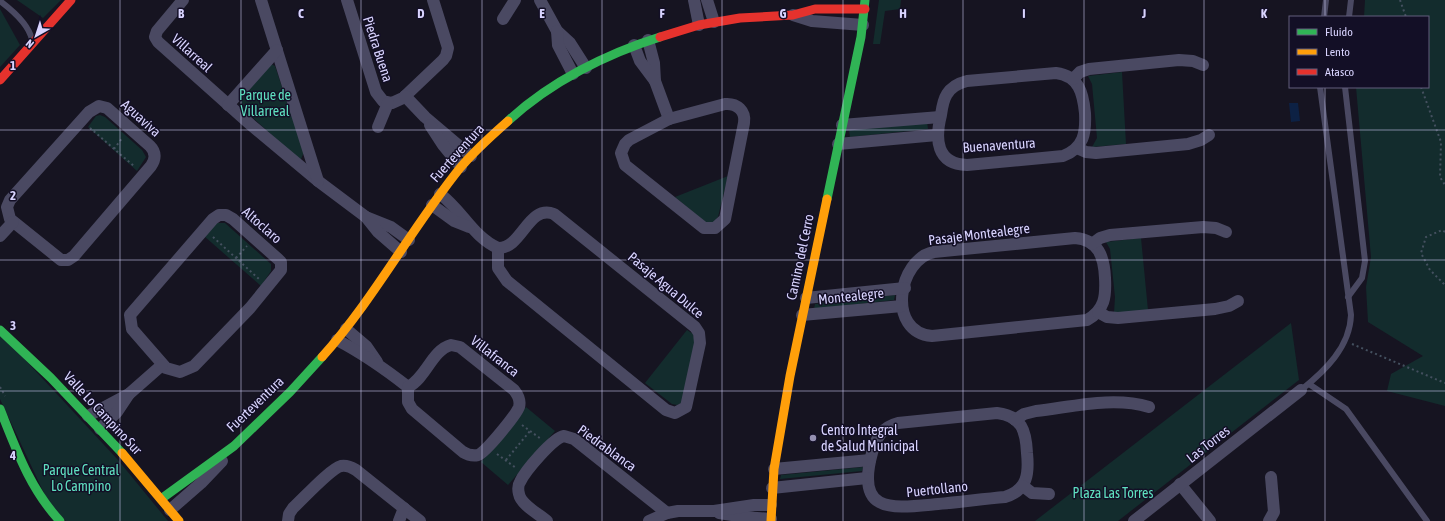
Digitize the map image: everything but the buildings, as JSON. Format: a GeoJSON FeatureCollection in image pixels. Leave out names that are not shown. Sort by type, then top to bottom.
{"type":"FeatureCollection","features":[{"type":"Feature","properties":{"kind":"street"},"geometry":{"type":"LineString","coordinates":[[0,80],[71,0]]}},
{"type":"Feature","properties":{"kind":"street","name":"Villarreal"},"geometry":{"type":"LineString","coordinates":[[183,0],[158,28],[156,40],[228,105],[318,182],[366,217],[391,227],[409,240]]}},
{"type":"Feature","properties":{"kind":"street"},"geometry":{"type":"LineString","coordinates":[[261,0],[318,182]]}},
{"type":"Feature","properties":{"kind":"street","name":"Piedra Buena"},"geometry":{"type":"LineString","coordinates":[[347,0],[376,92],[378,97],[388,103],[397,102],[405,96],[443,60],[448,52],[447,44],[433,0]]}},
{"type":"Feature","properties":{"kind":"street"},"geometry":{"type":"LineString","coordinates":[[503,19],[515,0]]}},
{"type":"Feature","properties":{"kind":"street"},"geometry":{"type":"LineString","coordinates":[[540,0],[557,31],[570,43],[586,68]]}},
{"type":"Feature","properties":{"kind":"street"},"geometry":{"type":"LineString","coordinates":[[694,0],[699,25]]}},
{"type":"Feature","properties":{"kind":"street"},"geometry":{"type":"LineString","coordinates":[[707,0],[714,22]]}},
{"type":"Feature","properties":{"kind":"street","name":"Fuerteventura"},"geometry":{"type":"LineString","coordinates":[[170,510],[201,483],[234,446],[290,392],[337,340],[401,252],[440,194],[471,156],[513,116],[552,87],[573,74],[634,45],[699,25],[766,15],[793,15],[815,9],[865,4]]}},
{"type":"Feature","properties":{"kind":"street","name":"Camino del Cerro"},"geometry":{"type":"LineString","coordinates":[[771,520],[774,469],[802,315],[863,25],[865,4]]}},
{"type":"Feature","properties":{"kind":"street","name":"Fuerteventura"},"geometry":{"type":"LineString","coordinates":[[793,15],[812,21],[863,25]]}},
{"type":"Feature","properties":{"kind":"street"},"geometry":{"type":"LineString","coordinates":[[557,31],[558,45],[573,74]]}},
{"type":"Feature","properties":{"kind":"street"},"geometry":{"type":"LineString","coordinates":[[648,40],[654,63],[655,81],[668,119]]}},
{"type":"Feature","properties":{"kind":"street"},"geometry":{"type":"LineString","coordinates":[[634,45],[640,61],[655,81]]}},
{"type":"Feature","properties":{"kind":"street"},"geometry":{"type":"LineString","coordinates":[[228,105],[276,50]]}},
{"type":"Feature","properties":{"kind":"street"},"geometry":{"type":"LineString","coordinates":[[1203,65],[1193,61],[1179,60],[1089,69],[1080,72],[1073,79],[1080,88],[1084,99],[1086,130],[1077,148],[1086,152],[1096,153],[1195,143],[1209,135]]}},
{"type":"Feature","properties":{"kind":"street","name":"Buenaventura"},"geometry":{"type":"LineString","coordinates":[[1073,79],[1056,72],[961,82],[947,94],[940,117],[937,135],[939,146],[945,156],[961,164],[1063,156],[1077,148]]}},
{"type":"Feature","properties":{"kind":"street","name":"Piedra Buena"},"geometry":{"type":"LineString","coordinates":[[405,96],[425,117],[471,156]]}},
{"type":"Feature","properties":{"kind":"street","name":"Piedra Buena"},"geometry":{"type":"LineString","coordinates":[[378,127],[388,103]]}},
{"type":"Feature","properties":{"kind":"street"},"geometry":{"type":"LineString","coordinates":[[725,104],[734,104],[743,112],[744,123],[726,215],[723,223],[715,228],[704,228],[700,226],[622,162],[620,153],[625,144],[668,119],[725,104]]}},
{"type":"Feature","properties":{"kind":"street","name":"Aguaviva"},"geometry":{"type":"LineString","coordinates":[[99,106],[107,108],[150,146],[154,152],[153,162],[74,256],[68,260],[56,258],[12,222],[7,215],[8,203],[81,120],[91,109],[99,106]]}},
{"type":"Feature","properties":{"kind":"street","name":"Piedra Buena"},"geometry":{"type":"LineString","coordinates":[[425,117],[443,145],[462,167]]}},
{"type":"Feature","properties":{"kind":"street"},"geometry":{"type":"LineString","coordinates":[[842,126],[940,117]]}},
{"type":"Feature","properties":{"kind":"street"},"geometry":{"type":"LineString","coordinates":[[838,144],[937,135]]}},
{"type":"Feature","properties":{"kind":"street"},"geometry":{"type":"LineString","coordinates":[[440,194],[460,212],[470,227]]}},
{"type":"Feature","properties":{"kind":"street"},"geometry":{"type":"LineString","coordinates":[[432,205],[454,221],[470,227],[498,248]]}},
{"type":"Feature","properties":{"kind":"street","name":"Pasaje Agua Dulce"},"geometry":{"type":"LineString","coordinates":[[547,212],[554,214],[695,327],[699,333],[700,342],[686,407],[675,413],[666,410],[507,281],[498,268],[498,248],[511,245],[538,214],[547,212]]}},
{"type":"Feature","properties":{"kind":"street","name":"Altoclaro"},"geometry":{"type":"LineString","coordinates":[[226,215],[254,238],[281,262],[281,270],[268,287],[225,335],[190,369],[175,372],[162,365],[132,329],[129,320],[130,315],[216,217],[226,215]]}},
{"type":"Feature","properties":{"kind":"street","name":"Villarreal"},"geometry":{"type":"LineString","coordinates":[[366,217],[378,232],[401,252]]}},
{"type":"Feature","properties":{"kind":"street"},"geometry":{"type":"LineString","coordinates":[[0,236],[12,222]]}},
{"type":"Feature","properties":{"kind":"street"},"geometry":{"type":"LineString","coordinates":[[1226,232],[1216,228],[1203,227],[1110,235],[1100,238],[1092,244],[1100,252],[1104,262],[1106,294],[1102,307],[1098,312],[1107,317],[1118,318],[1215,309],[1229,306],[1238,301]]}},
{"type":"Feature","properties":{"kind":"street","name":"Pasaje Montealegre"},"geometry":{"type":"LineString","coordinates":[[1092,244],[1075,238],[929,253],[919,258],[912,267],[905,288],[902,306],[904,318],[910,327],[920,334],[932,336],[1081,322],[1087,320],[1098,312]]}},
{"type":"Feature","properties":{"kind":"street","name":"Montealegre"},"geometry":{"type":"LineString","coordinates":[[806,298],[905,288]]}},
{"type":"Feature","properties":{"kind":"street","name":"Montealegre"},"geometry":{"type":"LineString","coordinates":[[802,315],[902,306]]}},
{"type":"Feature","properties":{"kind":"street"},"geometry":{"type":"LineString","coordinates":[[346,329],[366,346],[377,362]]}},
{"type":"Feature","properties":{"kind":"street","name":"Valle Lo Campino Sur"},"geometry":{"type":"LineString","coordinates":[[0,330],[20,347],[88,416],[179,521]]}},
{"type":"Feature","properties":{"kind":"street"},"geometry":{"type":"LineString","coordinates":[[337,340],[377,362],[408,387]]}},
{"type":"Feature","properties":{"kind":"street","name":"Villafranca"},"geometry":{"type":"LineString","coordinates":[[456,345],[464,349],[517,393],[519,406],[512,417],[482,453],[475,455],[464,452],[412,410],[408,402],[408,387],[418,380],[443,348],[456,345]]}},
{"type":"Feature","properties":{"kind":"street"},"geometry":{"type":"LineString","coordinates":[[88,416],[129,394],[162,365]]}},
{"type":"Feature","properties":{"kind":"street","name":"Las Torres"},"geometry":{"type":"LineString","coordinates":[[1134,521],[1305,387]]}},
{"type":"Feature","properties":{"kind":"street"},"geometry":{"type":"LineString","coordinates":[[100,429],[117,412],[129,394]]}},
{"type":"Feature","properties":{"kind":"street"},"geometry":{"type":"LineString","coordinates":[[1049,494],[1032,493],[1023,486],[1029,470],[1026,437],[1020,424],[1015,420],[1024,414],[1036,411],[1116,402],[1135,403],[1149,407]]}},
{"type":"Feature","properties":{"kind":"street"},"geometry":{"type":"LineString","coordinates":[[0,409],[27,474],[43,501],[60,521]]}},
{"type":"Feature","properties":{"kind":"street","name":"Puertollano"},"geometry":{"type":"LineString","coordinates":[[1015,420],[1004,414],[997,414],[893,425],[883,430],[877,438],[870,460],[867,478],[868,485],[873,496],[882,504],[894,508],[1005,497],[1012,495],[1023,486]]}},
{"type":"Feature","properties":{"kind":"street","name":"Piedrablanca"},"geometry":{"type":"LineString","coordinates":[[548,521],[520,497],[518,485],[549,446],[561,437],[571,438],[667,513]]}},
{"type":"Feature","properties":{"kind":"street","name":"Fuerteventura"},"geometry":{"type":"LineString","coordinates":[[161,499],[234,446]]}},
{"type":"Feature","properties":{"kind":"street"},"geometry":{"type":"LineString","coordinates":[[774,469],[870,460]]}},
{"type":"Feature","properties":{"kind":"street"},"geometry":{"type":"LineString","coordinates":[[288,521],[289,514],[293,508],[332,471],[340,466],[349,466],[356,470],[420,521]]}},
{"type":"Feature","properties":{"kind":"street"},"geometry":{"type":"LineString","coordinates":[[1269,521],[1274,512],[1271,477]]}},
{"type":"Feature","properties":{"kind":"street"},"geometry":{"type":"LineString","coordinates":[[772,488],[867,478]]}},
{"type":"Feature","properties":{"kind":"street"},"geometry":{"type":"LineString","coordinates":[[1180,484],[1210,521]]}},
{"type":"Feature","properties":{"kind":"street"},"geometry":{"type":"LineString","coordinates":[[649,521],[667,513],[714,511],[771,504]]}},
{"type":"Feature","properties":{"kind":"street"},"geometry":{"type":"LineString","coordinates":[[399,521],[404,508]]}},
{"type":"Feature","properties":{"kind":"street"},"geometry":{"type":"LineString","coordinates":[[714,511],[735,516],[771,520]]}},
{"type":"Feature","properties":{"kind":"lane"},"geometry":{"type":"LineString","coordinates":[[0,0],[14,12],[31,37],[32,44]]}},
{"type":"Feature","properties":{"kind":"lane"},"geometry":{"type":"LineString","coordinates":[[1324,16],[1326,0]]}},
{"type":"Feature","properties":{"kind":"lane"},"geometry":{"type":"LineString","coordinates":[[1349,16],[1351,0]]}},
{"type":"Feature","properties":{"kind":"lane"},"geometry":{"type":"LineString","coordinates":[[1320,88],[1351,323],[1345,341],[1337,354],[1305,387],[1346,409],[1427,521]]}},
{"type":"Feature","properties":{"kind":"lane"},"geometry":{"type":"LineString","coordinates":[[1345,88],[1365,261],[1362,278],[1348,297]]}},
{"type":"Feature","properties":{"kind":"path"},"geometry":{"type":"LineString","coordinates":[[1400,0],[1406,16]]}},
{"type":"Feature","properties":{"kind":"path"},"geometry":{"type":"LineString","coordinates":[[1422,88],[1441,142],[1440,177],[1445,185]]}},
{"type":"Feature","properties":{"kind":"path"},"geometry":{"type":"LineString","coordinates":[[81,120],[143,174]]}},
{"type":"Feature","properties":{"kind":"path"},"geometry":{"type":"LineString","coordinates":[[204,229],[268,287]]}},
{"type":"Feature","properties":{"kind":"path"},"geometry":{"type":"LineString","coordinates":[[1445,232],[1442,230],[1426,237],[1421,253],[1430,270],[1445,285]]}},
{"type":"Feature","properties":{"kind":"path"},"geometry":{"type":"LineString","coordinates":[[236,258],[254,238]]}},
{"type":"Feature","properties":{"kind":"path"},"geometry":{"type":"LineString","coordinates":[[1345,341],[1445,383]]}},
{"type":"Feature","properties":{"kind":"path"},"geometry":{"type":"LineString","coordinates":[[512,417],[549,446]]}},
{"type":"Feature","properties":{"kind":"path"},"geometry":{"type":"LineString","coordinates":[[506,460],[530,431]]}},
{"type":"Feature","properties":{"kind":"path"},"geometry":{"type":"LineString","coordinates":[[488,446],[525,475]]}},
{"type":"Feature","properties":{"kind":"green space"},"geometry":{"type":"Polygon","coordinates":[[[17,0],[61,0],[43,18],[17,0]]]}},
{"type":"Feature","properties":{"kind":"green space"},"geometry":{"type":"Polygon","coordinates":[[[879,0],[901,0],[900,9],[885,11],[880,44],[873,44],[879,0]]]}},
{"type":"Feature","properties":{"kind":"green space"},"geometry":{"type":"Polygon","coordinates":[[[1365,0],[1445,0],[1445,406],[1387,391],[1391,374],[1423,356],[1368,322],[1366,287],[1371,257],[1356,88],[1429,88],[1429,16],[1364,16],[1365,0]]]}},
{"type":"Feature","properties":{"kind":"green space"},"geometry":{"type":"Polygon","coordinates":[[[0,9],[20,45],[0,67],[0,9]]]}},
{"type":"Feature","properties":{"kind":"green space","name":"Parque de Villarreal"},"geometry":{"type":"Polygon","coordinates":[[[271,64],[275,66],[304,152],[301,159],[298,159],[240,106],[241,99],[271,64]]]}},
{"type":"Feature","properties":{"kind":"green space"},"geometry":{"type":"Polygon","coordinates":[[[1122,72],[1126,144],[1092,147],[1097,138],[1092,84],[1088,76],[1122,72]]]}},
{"type":"Feature","properties":{"kind":"green space"},"geometry":{"type":"Polygon","coordinates":[[[100,115],[105,117],[142,150],[146,157],[137,171],[88,127],[96,116],[100,115]]]}},
{"type":"Feature","properties":{"kind":"green space"},"geometry":{"type":"Polygon","coordinates":[[[927,121],[928,129],[850,137],[849,130],[927,121]]]}},
{"type":"Feature","properties":{"kind":"green space"},"geometry":{"type":"Polygon","coordinates":[[[728,176],[718,217],[712,224],[706,223],[675,197],[728,176]]]}},
{"type":"Feature","properties":{"kind":"green space"},"geometry":{"type":"Polygon","coordinates":[[[217,223],[225,223],[271,264],[271,271],[261,286],[204,236],[217,223]]]}},
{"type":"Feature","properties":{"kind":"green space"},"geometry":{"type":"Polygon","coordinates":[[[1141,238],[1148,310],[1114,313],[1115,297],[1110,249],[1106,242],[1141,238]]]}},
{"type":"Feature","properties":{"kind":"green space"},"geometry":{"type":"Polygon","coordinates":[[[895,295],[894,300],[814,309],[815,304],[895,295]]]}},
{"type":"Feature","properties":{"kind":"green space","name":"Plaza Las Torres"},"geometry":{"type":"Polygon","coordinates":[[[1291,323],[1299,380],[1118,521],[1035,521],[1291,323]]]}},
{"type":"Feature","properties":{"kind":"green space"},"geometry":{"type":"Polygon","coordinates":[[[687,330],[693,334],[695,341],[682,403],[677,405],[672,404],[645,383],[687,330]]]}},
{"type":"Feature","properties":{"kind":"green space","name":"Parque Central Lo Campino"},"geometry":{"type":"Polygon","coordinates":[[[0,336],[17,351],[118,460],[168,521],[66,521],[50,506],[0,399],[0,336]]]}},
{"type":"Feature","properties":{"kind":"green space"},"geometry":{"type":"Polygon","coordinates":[[[526,407],[555,431],[508,485],[481,462],[526,407]]]}},
{"type":"Feature","properties":{"kind":"green space"},"geometry":{"type":"Polygon","coordinates":[[[863,467],[862,471],[780,479],[781,475],[863,467]]]}},
{"type":"Feature","properties":{"kind":"water"},"geometry":{"type":"Polygon","coordinates":[[[1289,103],[1298,103],[1300,121],[1291,122],[1289,103]]]}},
{"type":"Feature","properties":{"kind":"traffic: fast"},"geometry":{"type":"LineString","coordinates":[[827,199],[861,37],[865,0]]}},
{"type":"Feature","properties":{"kind":"traffic: fast"},"geometry":{"type":"LineString","coordinates":[[508,121],[524,107],[560,82],[599,61],[660,37]]}},
{"type":"Feature","properties":{"kind":"traffic: fast"},"geometry":{"type":"LineString","coordinates":[[0,330],[51,378],[122,453]]}},
{"type":"Feature","properties":{"kind":"traffic: fast"},"geometry":{"type":"LineString","coordinates":[[161,499],[234,446],[290,392],[322,357]]}},
{"type":"Feature","properties":{"kind":"traffic: fast"},"geometry":{"type":"LineString","coordinates":[[0,409],[18,454],[32,482],[49,509],[60,521]]}},
{"type":"Feature","properties":{"kind":"traffic: slow"},"geometry":{"type":"LineString","coordinates":[[322,357],[359,312],[425,215],[460,168],[477,149],[508,121]]}},
{"type":"Feature","properties":{"kind":"traffic: slow"},"geometry":{"type":"LineString","coordinates":[[771,521],[774,469],[790,376],[827,199]]}},
{"type":"Feature","properties":{"kind":"traffic: slow"},"geometry":{"type":"LineString","coordinates":[[122,453],[179,521]]}},
{"type":"Feature","properties":{"kind":"traffic: jam"},"geometry":{"type":"LineString","coordinates":[[0,80],[71,0]]}},
{"type":"Feature","properties":{"kind":"traffic: jam"},"geometry":{"type":"LineString","coordinates":[[660,37],[699,25],[740,18],[793,15],[815,9],[865,9]]}},
{"type":"Feature","properties":{"kind":"place","name":"Centro Integral de Salud Municipal"},"geometry":{"type":"Point","coordinates":[813,438]}}]}
